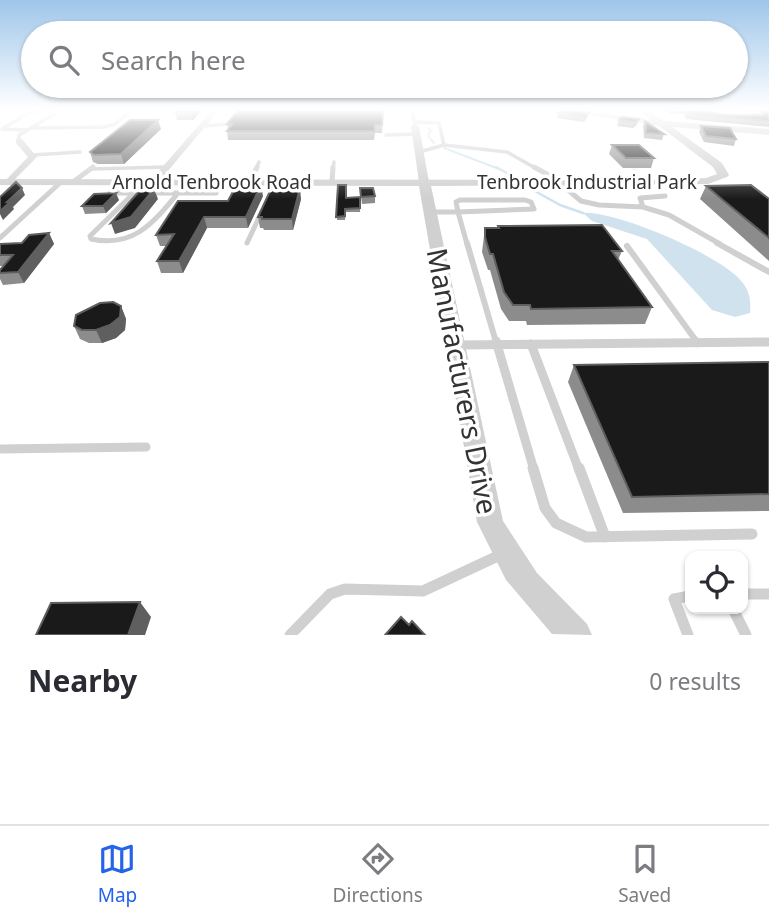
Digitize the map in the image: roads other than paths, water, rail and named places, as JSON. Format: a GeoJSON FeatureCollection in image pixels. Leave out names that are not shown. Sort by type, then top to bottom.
{"type":"FeatureCollection","features":[{"type":"Feature","properties":{"kind":"street"},"geometry":{"type":"LineString","coordinates":[[150,182],[190,140]]}},
{"type":"Feature","properties":{"kind":"street"},"geometry":{"type":"LineString","coordinates":[[417,140],[424,182]]}},
{"type":"Feature","properties":{"kind":"street","name":"Tenbrook Industrial Park"},"geometry":{"type":"LineString","coordinates":[[424,182],[699,182],[715,180],[723,175],[718,165],[684,140]]}},
{"type":"Feature","properties":{"kind":"street"},"geometry":{"type":"LineString","coordinates":[[5,182],[33,155],[19,141]]}},
{"type":"Feature","properties":{"kind":"street","name":"Arnold Tenbrook Road"},"geometry":{"type":"LineString","coordinates":[[5,182],[250,182],[272,188],[332,182],[424,182]]}},
{"type":"Feature","properties":{"kind":"street","name":"Manufacturers Drive"},"geometry":{"type":"LineString","coordinates":[[424,182],[486,509],[504,553],[532,591],[576,635]]}},
{"type":"Feature","properties":{"kind":"lane"},"geometry":{"type":"LineString","coordinates":[[443,140],[444,145]]}},
{"type":"Feature","properties":{"kind":"lane"},"geometry":{"type":"LineString","coordinates":[[419,152],[444,145],[507,152],[560,183],[573,197],[586,202],[643,207],[669,215],[769,272]]}},
{"type":"Feature","properties":{"kind":"lane"},"geometry":{"type":"LineString","coordinates":[[33,155],[80,152]]}},
{"type":"Feature","properties":{"kind":"lane"},"geometry":{"type":"LineString","coordinates":[[250,182],[259,162]]}},
{"type":"Feature","properties":{"kind":"lane"},"geometry":{"type":"LineString","coordinates":[[332,182],[334,162]]}},
{"type":"Feature","properties":{"kind":"lane"},"geometry":{"type":"LineString","coordinates":[[0,238],[67,182],[93,167],[166,167]]}},
{"type":"Feature","properties":{"kind":"lane"},"geometry":{"type":"LineString","coordinates":[[121,182],[110,193],[216,193]]}},
{"type":"Feature","properties":{"kind":"lane"},"geometry":{"type":"LineString","coordinates":[[150,182],[134,193],[90,236],[91,239],[119,240],[140,234],[178,193]]}},
{"type":"Feature","properties":{"kind":"lane"},"geometry":{"type":"LineString","coordinates":[[211,199],[224,182]]}},
{"type":"Feature","properties":{"kind":"lane"},"geometry":{"type":"LineString","coordinates":[[643,207],[640,198],[665,196]]}},
{"type":"Feature","properties":{"kind":"lane"},"geometry":{"type":"LineString","coordinates":[[429,212],[458,212],[530,211],[534,209],[531,202],[525,200],[456,202],[458,212],[545,508],[556,523],[568,531],[586,537],[752,534]]}},
{"type":"Feature","properties":{"kind":"lane"},"geometry":{"type":"LineString","coordinates":[[247,243],[265,205]]}},
{"type":"Feature","properties":{"kind":"lane"},"geometry":{"type":"LineString","coordinates":[[627,246],[697,343]]}},
{"type":"Feature","properties":{"kind":"lane"},"geometry":{"type":"LineString","coordinates":[[454,345],[769,342]]}},
{"type":"Feature","properties":{"kind":"lane"},"geometry":{"type":"LineString","coordinates":[[531,344],[606,537]]}},
{"type":"Feature","properties":{"kind":"lane"},"geometry":{"type":"LineString","coordinates":[[0,449],[146,447]]}},
{"type":"Feature","properties":{"kind":"lane"},"geometry":{"type":"LineString","coordinates":[[290,635],[330,594],[345,589],[424,591],[504,553]]}},
{"type":"Feature","properties":{"kind":"lane"},"geometry":{"type":"LineString","coordinates":[[748,594],[769,594]]}},
{"type":"Feature","properties":{"kind":"lane"},"geometry":{"type":"LineString","coordinates":[[685,596],[674,599],[688,635]]}},
{"type":"Feature","properties":{"kind":"lane"},"geometry":{"type":"LineString","coordinates":[[736,614],[746,635]]}},
{"type":"Feature","properties":{"kind":"water"},"geometry":{"type":"Polygon","coordinates":[[[583,213],[598,214],[642,227],[714,260],[731,271],[745,285],[750,313],[735,317],[712,310],[647,239],[592,221],[583,213]]]}},
{"type":"Feature","properties":{"kind":"waterway"},"geometry":{"type":"LineString","coordinates":[[431,140],[434,143]]}},
{"type":"Feature","properties":{"kind":"waterway"},"geometry":{"type":"LineString","coordinates":[[444,148],[499,169]]}},
{"type":"Feature","properties":{"kind":"waterway"},"geometry":{"type":"LineString","coordinates":[[496,167],[518,179]]}},
{"type":"Feature","properties":{"kind":"waterway"},"geometry":{"type":"LineString","coordinates":[[524,185],[560,205],[583,213]]}}]}
